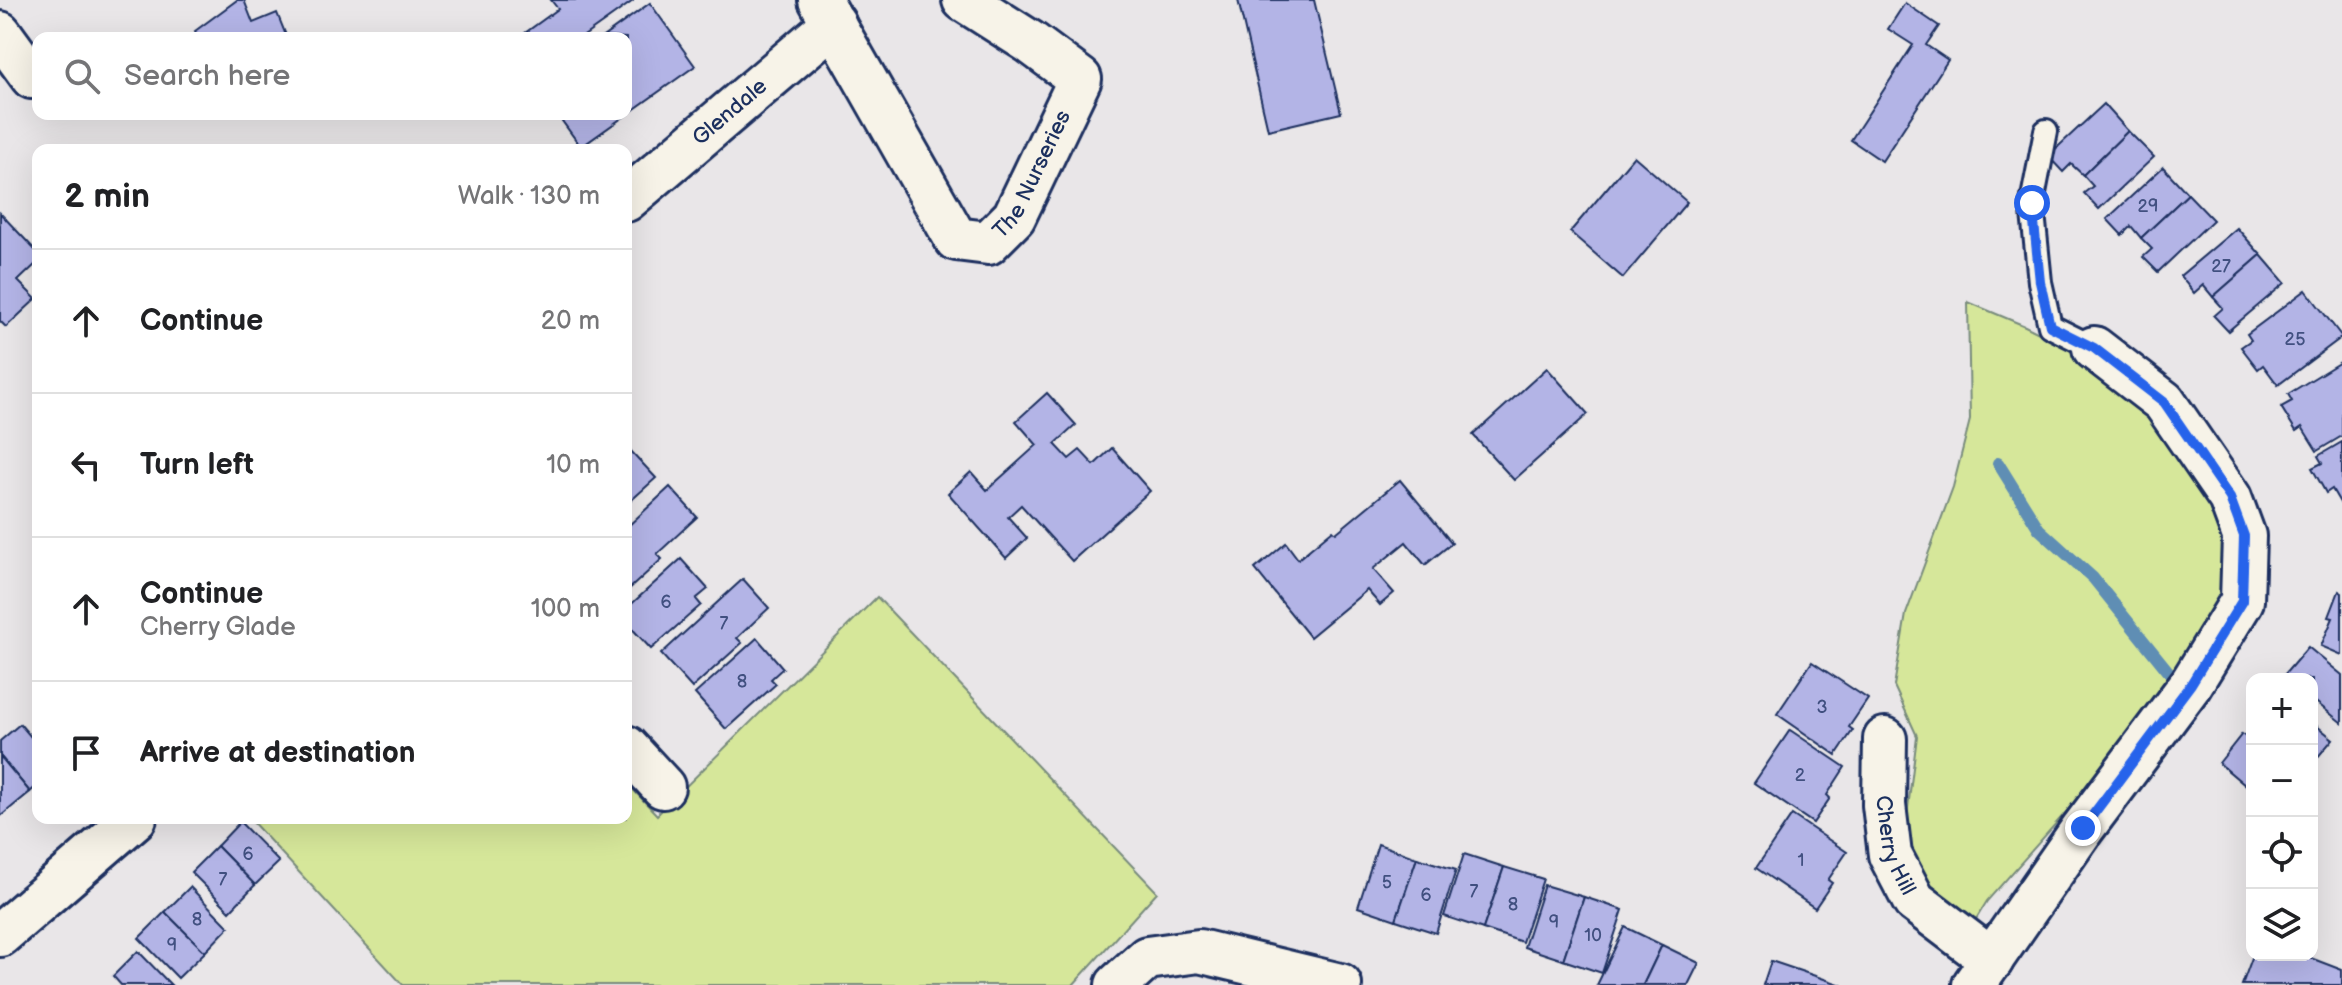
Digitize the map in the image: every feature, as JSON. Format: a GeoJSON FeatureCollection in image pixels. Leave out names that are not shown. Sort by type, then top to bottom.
{"type":"FeatureCollection","features":[{"type":"Feature","properties":{"kind":"street","name":"The Nurseries"},"geometry":{"type":"LineString","coordinates":[[827,12],[956,239],[988,243],[1014,217],[1080,79],[1030,42],[964,0]]}},
{"type":"Feature","properties":{"kind":"street","name":"Glendale"},"geometry":{"type":"LineString","coordinates":[[632,194],[827,12]]}},
{"type":"Feature","properties":{"kind":"street"},"geometry":{"type":"LineString","coordinates":[[0,33],[32,77]]}},
{"type":"Feature","properties":{"kind":"street"},"geometry":{"type":"LineString","coordinates":[[1983,973],[2083,828],[2191,684],[2242,601],[2244,536],[2230,498],[2164,402],[2094,348]]}},
{"type":"Feature","properties":{"kind":"street","name":"Cherry Hill"},"geometry":{"type":"LineString","coordinates":[[1885,739],[1884,805],[1890,855],[1914,901],[1983,973]]}},
{"type":"Feature","properties":{"kind":"street"},"geometry":{"type":"LineString","coordinates":[[632,753],[663,787]]}},
{"type":"Feature","properties":{"kind":"street"},"geometry":{"type":"LineString","coordinates":[[0,935],[128,824]]}},
{"type":"Feature","properties":{"kind":"street"},"geometry":{"type":"LineString","coordinates":[[1117,985],[1147,958],[1199,951],[1340,985]]}},
{"type":"Feature","properties":{"kind":"lane"},"geometry":{"type":"LineString","coordinates":[[2046,131],[2032,203],[2040,282],[2050,326],[2094,348]]}},
{"type":"Feature","properties":{"kind":"green space"},"geometry":{"type":"Polygon","coordinates":[[[1968,302],[2067,347],[2155,416],[2220,505],[2234,589],[2154,713],[1987,901],[1970,929],[1916,880],[1907,816],[1917,736],[1894,686],[1906,614],[1953,487],[1970,420],[1968,302]]]}},
{"type":"Feature","properties":{"kind":"green space"},"geometry":{"type":"Polygon","coordinates":[[[877,597],[1157,892],[1073,985],[403,985],[255,824],[632,824],[632,788],[657,815],[877,597]]]}},
{"type":"Feature","properties":{"kind":"building"},"geometry":{"type":"Polygon","coordinates":[[[237,0],[244,0],[253,23],[277,13],[285,32],[195,32],[237,0]]]}},
{"type":"Feature","properties":{"kind":"building"},"geometry":{"type":"Polygon","coordinates":[[[551,0],[633,0],[589,32],[526,32],[558,9],[551,0]]]}},
{"type":"Feature","properties":{"kind":"building"},"geometry":{"type":"Polygon","coordinates":[[[1238,0],[1314,0],[1341,113],[1268,130],[1238,0]]]}},
{"type":"Feature","properties":{"kind":"building"},"geometry":{"type":"Polygon","coordinates":[[[650,3],[695,66],[632,111],[632,32],[610,32],[650,3]]]}},
{"type":"Feature","properties":{"kind":"building"},"geometry":{"type":"Polygon","coordinates":[[[1905,3],[1939,26],[1926,45],[1948,60],[1882,161],[1851,140],[1913,45],[1888,29],[1905,3]]]}},
{"type":"Feature","properties":{"kind":"building"},"geometry":{"type":"Polygon","coordinates":[[[2104,104],[2128,131],[2083,175],[2071,164],[2063,172],[2048,156],[2104,104]]]}},
{"type":"Feature","properties":{"kind":"building"},"geometry":{"type":"Polygon","coordinates":[[[561,120],[619,120],[585,144],[579,144],[561,120]]]}},
{"type":"Feature","properties":{"kind":"building"},"geometry":{"type":"Polygon","coordinates":[[[2128,131],[2154,157],[2099,209],[2084,193],[2093,186],[2083,175],[2128,131]]]}},
{"type":"Feature","properties":{"kind":"building"},"geometry":{"type":"Polygon","coordinates":[[[1634,156],[1687,202],[1623,278],[1570,232],[1634,156]]]}},
{"type":"Feature","properties":{"kind":"building"},"geometry":{"type":"Polygon","coordinates":[[[2163,167],[2188,194],[2141,238],[2131,226],[2122,235],[2107,219],[2163,167]]]}},
{"type":"Feature","properties":{"kind":"building"},"geometry":{"type":"Polygon","coordinates":[[[2188,194],[2213,220],[2158,272],[2143,257],[2152,249],[2141,238],[2188,194]]]}},
{"type":"Feature","properties":{"kind":"building"},"geometry":{"type":"Polygon","coordinates":[[[0,213],[32,247],[32,268],[18,281],[32,295],[32,303],[6,327],[0,321],[0,213]]]}},
{"type":"Feature","properties":{"kind":"building"},"geometry":{"type":"Polygon","coordinates":[[[2237,228],[2261,255],[2213,297],[2203,285],[2194,293],[2180,276],[2237,228]]]}},
{"type":"Feature","properties":{"kind":"building"},"geometry":{"type":"Polygon","coordinates":[[[2261,255],[2285,283],[2228,331],[2214,316],[2223,308],[2213,297],[2261,255]]]}},
{"type":"Feature","properties":{"kind":"building"},"geometry":{"type":"Polygon","coordinates":[[[2306,290],[2342,337],[2278,385],[2263,365],[2258,369],[2241,347],[2251,340],[2247,334],[2306,290]]]}},
{"type":"Feature","properties":{"kind":"building"},"geometry":{"type":"Polygon","coordinates":[[[2342,361],[2342,436],[2317,451],[2302,427],[2296,431],[2281,407],[2292,401],[2288,394],[2342,361]]]}},
{"type":"Feature","properties":{"kind":"building"},"geometry":{"type":"Polygon","coordinates":[[[1547,368],[1588,414],[1514,480],[1473,435],[1547,368]]]}},
{"type":"Feature","properties":{"kind":"building"},"geometry":{"type":"Polygon","coordinates":[[[1047,393],[1076,425],[1055,444],[1069,459],[1080,450],[1094,465],[1112,448],[1150,491],[1072,561],[1021,505],[1008,517],[1027,538],[1006,558],[948,493],[971,472],[987,490],[1037,445],[1016,421],[1047,393]]]}},
{"type":"Feature","properties":{"kind":"building"},"geometry":{"type":"Polygon","coordinates":[[[2342,442],[2342,506],[2332,489],[2326,493],[2312,468],[2322,463],[2318,456],[2342,442]]]}},
{"type":"Feature","properties":{"kind":"building"},"geometry":{"type":"Polygon","coordinates":[[[632,452],[656,478],[632,500],[632,452]]]}},
{"type":"Feature","properties":{"kind":"building"},"geometry":{"type":"Polygon","coordinates":[[[1400,480],[1452,543],[1425,565],[1406,542],[1373,569],[1394,593],[1380,605],[1367,590],[1310,637],[1255,569],[1286,543],[1298,559],[1333,530],[1336,533],[1400,480]]]}},
{"type":"Feature","properties":{"kind":"building"},"geometry":{"type":"Polygon","coordinates":[[[670,487],[697,517],[657,554],[662,559],[632,586],[632,522],[670,487]]]}},
{"type":"Feature","properties":{"kind":"building"},"geometry":{"type":"Polygon","coordinates":[[[681,559],[708,589],[696,599],[701,605],[651,649],[632,628],[632,604],[681,559]]]}},
{"type":"Feature","properties":{"kind":"building"},"geometry":{"type":"Polygon","coordinates":[[[743,579],[769,608],[737,638],[742,643],[692,688],[661,654],[743,579]]]}},
{"type":"Feature","properties":{"kind":"building"},"geometry":{"type":"Polygon","coordinates":[[[2339,591],[2342,593],[2342,655],[2321,646],[2333,618],[2329,617],[2339,591]]]}},
{"type":"Feature","properties":{"kind":"building"},"geometry":{"type":"Polygon","coordinates":[[[757,638],[783,668],[771,679],[776,684],[726,729],[695,694],[757,638]]]}},
{"type":"Feature","properties":{"kind":"building"},"geometry":{"type":"Polygon","coordinates":[[[2308,647],[2342,675],[2342,723],[2318,704],[2318,673],[2286,673],[2308,647]]]}},
{"type":"Feature","properties":{"kind":"building"},"geometry":{"type":"Polygon","coordinates":[[[1812,662],[1868,699],[1849,727],[1853,730],[1836,755],[1777,714],[1812,662]]]}},
{"type":"Feature","properties":{"kind":"building"},"geometry":{"type":"Polygon","coordinates":[[[20,724],[32,738],[30,792],[0,756],[0,741],[20,724]]]}},
{"type":"Feature","properties":{"kind":"building"},"geometry":{"type":"Polygon","coordinates":[[[2318,727],[2333,739],[2318,757],[2318,727]]]}},
{"type":"Feature","properties":{"kind":"building"},"geometry":{"type":"Polygon","coordinates":[[[1790,730],[1845,767],[1813,823],[1754,783],[1790,730]]]}},
{"type":"Feature","properties":{"kind":"building"},"geometry":{"type":"Polygon","coordinates":[[[2242,734],[2246,737],[2246,786],[2219,763],[2242,734]]]}},
{"type":"Feature","properties":{"kind":"building"},"geometry":{"type":"Polygon","coordinates":[[[0,756],[30,792],[1,816],[0,815],[0,756]]]}},
{"type":"Feature","properties":{"kind":"building"},"geometry":{"type":"Polygon","coordinates":[[[1792,815],[1847,852],[1828,880],[1832,883],[1815,908],[1756,868],[1792,815]]]}},
{"type":"Feature","properties":{"kind":"building"},"geometry":{"type":"Polygon","coordinates":[[[238,824],[242,824],[279,862],[255,885],[217,846],[238,824]]]}},
{"type":"Feature","properties":{"kind":"building"},"geometry":{"type":"Polygon","coordinates":[[[1378,844],[1417,858],[1396,920],[1358,907],[1378,844]]]}},
{"type":"Feature","properties":{"kind":"building"},"geometry":{"type":"Polygon","coordinates":[[[217,846],[255,885],[230,911],[191,872],[217,846]]]}},
{"type":"Feature","properties":{"kind":"building"},"geometry":{"type":"Polygon","coordinates":[[[1464,854],[1504,867],[1483,929],[1444,916],[1464,854]]]}},
{"type":"Feature","properties":{"kind":"building"},"geometry":{"type":"Polygon","coordinates":[[[1417,858],[1456,870],[1436,933],[1396,920],[1417,858]]]}},
{"type":"Feature","properties":{"kind":"building"},"geometry":{"type":"Polygon","coordinates":[[[1504,867],[1543,879],[1522,942],[1483,929],[1504,867]]]}},
{"type":"Feature","properties":{"kind":"building"},"geometry":{"type":"Polygon","coordinates":[[[1544,885],[1584,897],[1563,960],[1524,947],[1544,885]]]}},
{"type":"Feature","properties":{"kind":"building"},"geometry":{"type":"Polygon","coordinates":[[[190,887],[229,927],[205,952],[165,912],[190,887]]]}},
{"type":"Feature","properties":{"kind":"building"},"geometry":{"type":"Polygon","coordinates":[[[1584,897],[1623,910],[1602,973],[1563,960],[1584,897]]]}},
{"type":"Feature","properties":{"kind":"building"},"geometry":{"type":"Polygon","coordinates":[[[165,912],[205,952],[178,978],[139,938],[165,912]]]}},
{"type":"Feature","properties":{"kind":"building"},"geometry":{"type":"Polygon","coordinates":[[[1625,927],[1662,945],[1643,985],[1597,985],[1625,927]]]}},
{"type":"Feature","properties":{"kind":"building"},"geometry":{"type":"Polygon","coordinates":[[[1662,945],[1699,963],[1688,985],[1643,985],[1662,945]]]}},
{"type":"Feature","properties":{"kind":"building"},"geometry":{"type":"Polygon","coordinates":[[[138,951],[171,985],[121,985],[113,976],[138,951]]]}},
{"type":"Feature","properties":{"kind":"building"},"geometry":{"type":"Polygon","coordinates":[[[1771,961],[1842,985],[1763,985],[1771,961]]]}},
{"type":"Feature","properties":{"kind":"building"},"geometry":{"type":"Polygon","coordinates":[[[2251,961],[2318,961],[2342,970],[2342,985],[2242,985],[2251,961]]]}},
{"type":"Feature","properties":{"kind":"waterway"},"geometry":{"type":"LineString","coordinates":[[1998,463],[2039,529],[2093,578],[2168,671]]}},
{"type":"Feature","properties":{"kind":"route"},"geometry":{"type":"LineString","coordinates":[[2032,203],[2040,282],[2050,326],[2094,348],[2164,402],[2230,498],[2244,536],[2242,601],[2191,684],[2083,828]]}}]}
